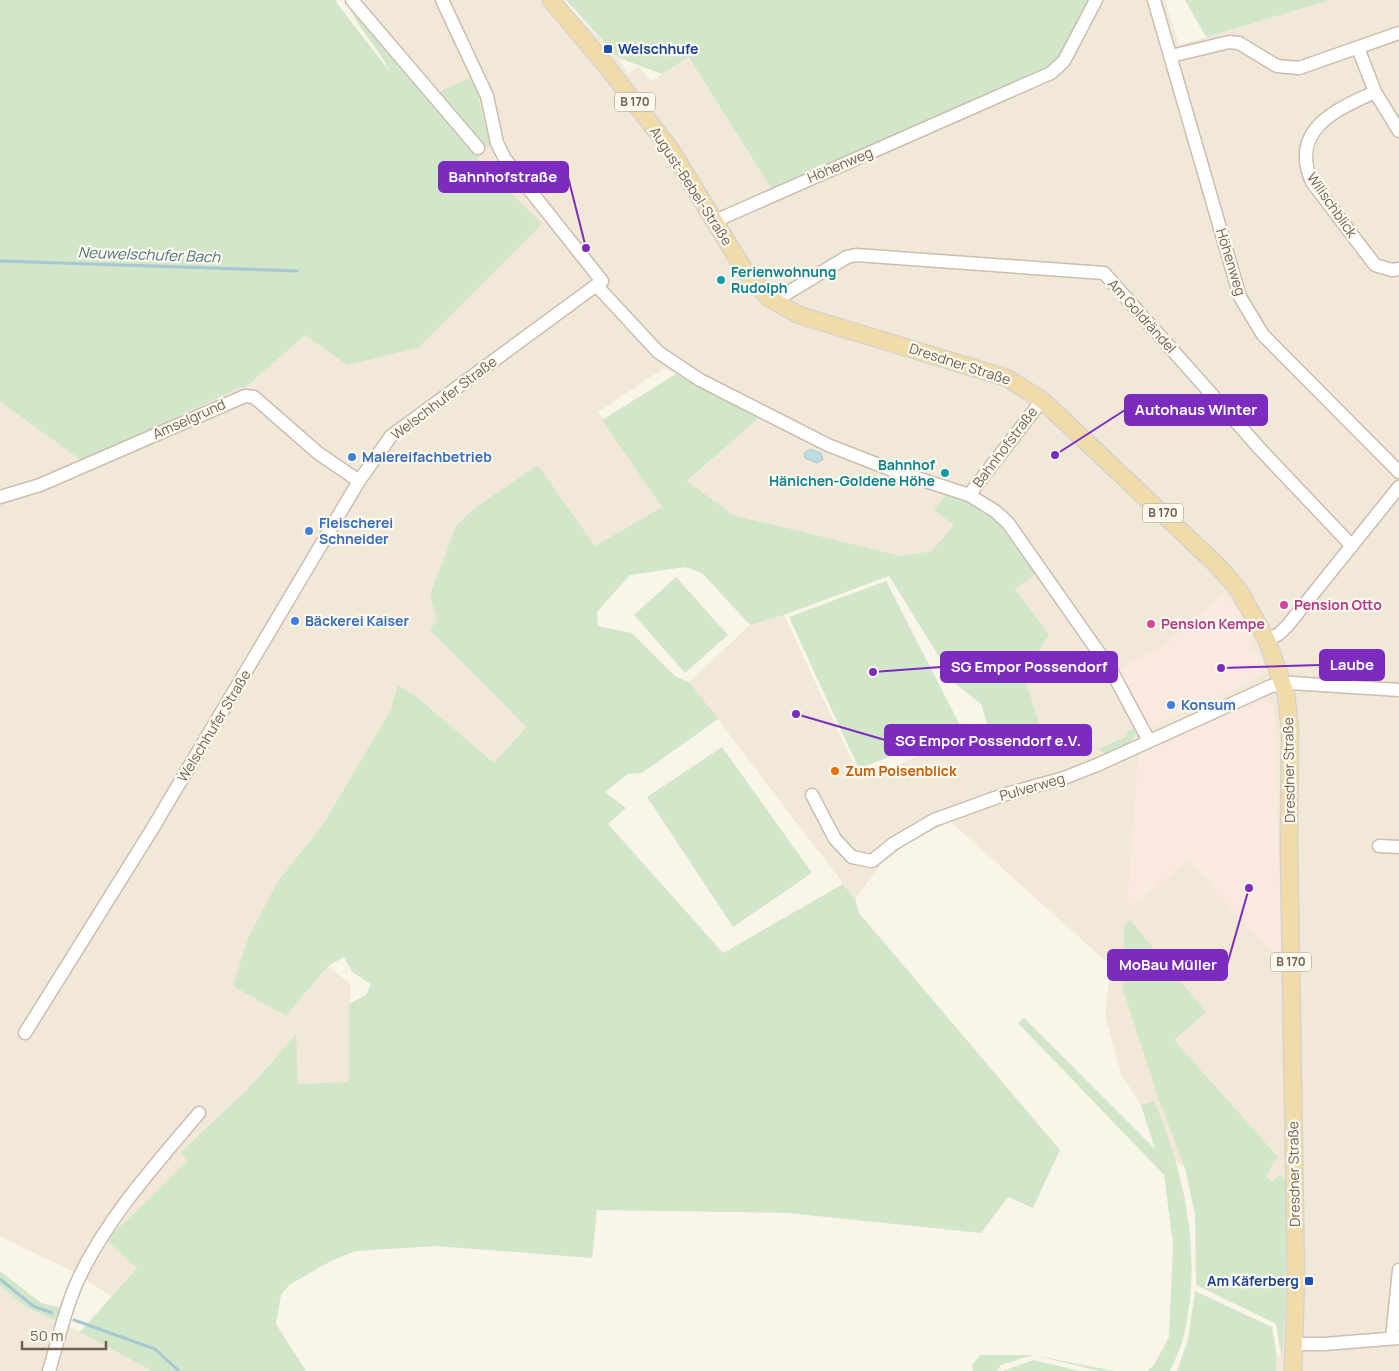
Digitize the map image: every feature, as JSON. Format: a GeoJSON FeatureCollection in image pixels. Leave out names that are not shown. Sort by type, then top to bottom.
{"type":"FeatureCollection","features":[{"type":"Feature","properties":{"kind":"main road","name":"August-Bebel-Straße"},"geometry":{"type":"LineString","coordinates":[[551,0],[608,68],[671,150],[745,271],[762,292],[774,301]]}},
{"type":"Feature","properties":{"kind":"main road","name":"Dresdner Straße"},"geometry":{"type":"LineString","coordinates":[[774,301],[799,315],[1007,378],[1042,400],[1222,571],[1238,589],[1267,640],[1283,684],[1290,729],[1289,845],[1295,1344],[1293,1371]]}},
{"type":"Feature","properties":{"kind":"street"},"geometry":{"type":"LineString","coordinates":[[352,0],[478,148]]}},
{"type":"Feature","properties":{"kind":"street"},"geometry":{"type":"LineString","coordinates":[[442,0],[487,96],[497,143],[505,159],[602,281],[597,286],[658,352],[700,380],[828,446],[892,470],[969,495],[995,511],[1008,523],[1079,622],[1117,680],[1149,742]]}},
{"type":"Feature","properties":{"kind":"street","name":"Höhenweg"},"geometry":{"type":"LineString","coordinates":[[714,221],[1051,73],[1064,61],[1096,0]]}},
{"type":"Feature","properties":{"kind":"street","name":"Höhenweg"},"geometry":{"type":"LineString","coordinates":[[1154,0],[1172,56],[1240,297],[1263,334],[1399,472]]}},
{"type":"Feature","properties":{"kind":"street"},"geometry":{"type":"LineString","coordinates":[[1172,56],[1229,42],[1240,43],[1278,66],[1299,68],[1399,33]]}},
{"type":"Feature","properties":{"kind":"street"},"geometry":{"type":"LineString","coordinates":[[1358,48],[1375,92],[1399,131]]}},
{"type":"Feature","properties":{"kind":"street","name":"Wilischblick"},"geometry":{"type":"LineString","coordinates":[[1375,92],[1350,103],[1321,121],[1310,137],[1305,150],[1306,167],[1312,182],[1375,265],[1399,270]]}},
{"type":"Feature","properties":{"kind":"street","name":"Am Goldrändel"},"geometry":{"type":"LineString","coordinates":[[774,301],[847,257],[856,255],[1104,272],[1261,450],[1352,546]]}},
{"type":"Feature","properties":{"kind":"street","name":"Welschhufer Straße"},"geometry":{"type":"LineString","coordinates":[[25,1033],[161,815],[359,482],[391,436],[597,286]]}},
{"type":"Feature","properties":{"kind":"street","name":"Amselgrund"},"geometry":{"type":"LineString","coordinates":[[0,497],[40,485],[245,396],[254,397],[318,453],[359,482]]}},
{"type":"Feature","properties":{"kind":"street","name":"Bahnhofstraße"},"geometry":{"type":"LineString","coordinates":[[969,495],[1042,400]]}},
{"type":"Feature","properties":{"kind":"street"},"geometry":{"type":"LineString","coordinates":[[1267,640],[1279,634],[1288,625],[1399,487]]}},
{"type":"Feature","properties":{"kind":"street","name":"Pulverweg"},"geometry":{"type":"LineString","coordinates":[[812,795],[835,839],[852,857],[872,861],[893,844],[934,820],[1003,795],[1064,778],[1149,742],[1271,686],[1291,683],[1399,690]]}},
{"type":"Feature","properties":{"kind":"street"},"geometry":{"type":"LineString","coordinates":[[1380,846],[1399,847]]}},
{"type":"Feature","properties":{"kind":"street"},"geometry":{"type":"LineString","coordinates":[[49,1371],[78,1280],[102,1238],[142,1179],[199,1113]]}},
{"type":"Feature","properties":{"kind":"street"},"geometry":{"type":"LineString","coordinates":[[1295,1344],[1324,1344],[1395,1338],[1399,1270]]}},
{"type":"Feature","properties":{"kind":"shaded area"},"geometry":{"type":"Polygon","coordinates":[[[356,0],[562,0],[619,58],[628,74],[638,67],[652,81],[687,57],[773,191],[1094,0],[1165,0],[1179,45],[1331,0],[1399,0],[1399,1371],[1276,1371],[1277,1356],[1281,1355],[1278,1345],[1280,1224],[1156,1150],[1141,1105],[1121,1074],[1105,1015],[1111,966],[951,822],[910,841],[880,866],[855,899],[689,682],[750,625],[784,615],[861,780],[988,727],[1047,751],[1023,673],[1048,635],[990,554],[932,551],[901,556],[733,515],[687,482],[759,418],[664,368],[598,412],[662,507],[595,546],[538,465],[473,509],[456,526],[430,594],[437,620],[431,631],[526,727],[494,763],[417,697],[398,685],[390,711],[325,821],[277,883],[286,1016],[328,966],[351,985],[349,1083],[298,1085],[295,1035],[248,1089],[182,1152],[189,1160],[107,1240],[137,1268],[113,1297],[72,1271],[0,1236],[0,401],[11,408],[246,387],[305,335],[347,365],[542,225],[477,158],[473,76],[439,92],[356,0]]]}},
{"type":"Feature","properties":{"kind":"shaded area"},"geometry":{"type":"Polygon","coordinates":[[[1224,592],[1239,610],[1254,639],[1248,642],[1252,652],[1257,650],[1263,663],[1261,675],[1243,686],[1149,728],[1117,670],[1164,645],[1224,592]]]}},
{"type":"Feature","properties":{"kind":"shaded area"},"geometry":{"type":"Polygon","coordinates":[[[1263,700],[1273,705],[1275,719],[1282,961],[1237,916],[1189,860],[1140,900],[1127,905],[1138,757],[1141,750],[1263,700]]]}},
{"type":"Feature","properties":{"kind":"shaded area"},"geometry":{"type":"Polygon","coordinates":[[[0,1286],[26,1307],[80,1332],[152,1371],[0,1371],[0,1286]]]}},
{"type":"Feature","properties":{"kind":"green space"},"geometry":{"type":"Polygon","coordinates":[[[0,0],[337,0],[336,2],[390,72],[354,17],[347,0],[439,92],[473,76],[490,144],[477,158],[542,224],[418,348],[347,365],[305,335],[246,387],[239,388],[82,461],[0,401],[0,0]]]}},
{"type":"Feature","properties":{"kind":"green space"},"geometry":{"type":"Polygon","coordinates":[[[566,0],[1094,0],[1051,70],[773,191],[688,57],[662,74],[619,58],[566,0]]]}},
{"type":"Feature","properties":{"kind":"green space"},"geometry":{"type":"Polygon","coordinates":[[[1185,0],[1331,0],[1206,37],[1185,0]]]}},
{"type":"Feature","properties":{"kind":"green space"},"geometry":{"type":"Polygon","coordinates":[[[676,374],[759,418],[687,481],[733,515],[901,556],[932,551],[954,525],[934,510],[946,494],[984,508],[1002,524],[1037,573],[1015,589],[1049,635],[1023,673],[1048,752],[988,727],[981,704],[956,684],[889,576],[784,615],[750,625],[702,573],[685,567],[630,575],[597,612],[598,626],[632,633],[676,677],[689,682],[718,719],[642,773],[628,774],[605,792],[626,808],[608,824],[723,953],[843,884],[855,899],[859,913],[1060,1150],[1033,1208],[1008,1197],[981,1233],[788,1213],[597,1210],[592,1258],[436,1246],[356,1251],[331,1261],[289,1285],[281,1295],[276,1324],[306,1371],[152,1371],[80,1332],[137,1268],[106,1240],[188,1161],[181,1152],[248,1089],[296,1034],[298,1084],[349,1082],[349,1004],[366,995],[371,984],[352,972],[344,957],[328,966],[286,1016],[233,986],[248,938],[277,883],[325,821],[390,711],[398,685],[417,697],[494,763],[526,727],[430,630],[437,620],[430,594],[456,526],[473,509],[538,465],[595,546],[662,507],[602,420],[676,374]]]}},
{"type":"Feature","properties":{"kind":"green space"},"geometry":{"type":"Polygon","coordinates":[[[676,577],[728,635],[685,673],[634,615],[676,577]]]}},
{"type":"Feature","properties":{"kind":"green space"},"geometry":{"type":"Polygon","coordinates":[[[886,581],[961,727],[859,769],[789,617],[886,581]]]}},
{"type":"Feature","properties":{"kind":"green space"},"geometry":{"type":"Polygon","coordinates":[[[1135,728],[1136,734],[1129,744],[1107,755],[1099,749],[1127,736],[1126,732],[1135,728]]]}},
{"type":"Feature","properties":{"kind":"green space"},"geometry":{"type":"Polygon","coordinates":[[[722,747],[812,873],[733,927],[647,797],[722,747]]]}},
{"type":"Feature","properties":{"kind":"green space"},"geometry":{"type":"Polygon","coordinates":[[[1130,920],[1206,1012],[1174,1040],[1278,1157],[1266,1177],[1272,1181],[1280,1175],[1288,1181],[1285,1318],[1282,1356],[1276,1324],[1196,1285],[1195,1215],[1185,1168],[1159,1100],[1123,990],[1124,925],[1130,920]]]}},
{"type":"Feature","properties":{"kind":"green space"},"geometry":{"type":"Polygon","coordinates":[[[1024,1018],[1155,1149],[1141,1105],[1154,1101],[1175,1159],[1183,1188],[1191,1248],[1189,1309],[1183,1339],[1170,1371],[1147,1371],[1154,1365],[1169,1337],[1173,1244],[1164,1175],[1018,1023],[1024,1018]]]}},
{"type":"Feature","properties":{"kind":"green space"},"geometry":{"type":"Polygon","coordinates":[[[0,1271],[41,1303],[62,1308],[58,1322],[26,1307],[0,1286],[0,1271]]]}},
{"type":"Feature","properties":{"kind":"green space"},"geometry":{"type":"Polygon","coordinates":[[[1195,1291],[1272,1327],[1277,1356],[1276,1371],[1177,1371],[1188,1340],[1195,1291]]]}},
{"type":"Feature","properties":{"kind":"green space"},"geometry":{"type":"Polygon","coordinates":[[[980,1355],[1033,1355],[1001,1365],[997,1371],[973,1371],[972,1365],[980,1355]]]}},
{"type":"Feature","properties":{"kind":"green space"},"geometry":{"type":"Polygon","coordinates":[[[1033,1355],[1114,1371],[1099,1371],[1033,1355]]]}},
{"type":"Feature","properties":{"kind":"green space"},"geometry":{"type":"Polygon","coordinates":[[[1033,1360],[1080,1371],[1003,1371],[1033,1360]]]}},
{"type":"Feature","properties":{"kind":"water"},"geometry":{"type":"Polygon","coordinates":[[[810,449],[821,453],[823,459],[817,463],[805,458],[804,453],[810,449]]]}},
{"type":"Feature","properties":{"kind":"waterway","name":"Neuwelschufer Bach"},"geometry":{"type":"LineString","coordinates":[[0,261],[297,271]]}},
{"type":"Feature","properties":{"kind":"waterway"},"geometry":{"type":"LineString","coordinates":[[0,1279],[33,1306],[52,1313]]}},
{"type":"Feature","properties":{"kind":"waterway"},"geometry":{"type":"LineString","coordinates":[[74,1320],[155,1349],[179,1371]]}},
{"type":"Feature","properties":{"kind":"place","name":"Welschhufe"},"geometry":{"type":"Point","coordinates":[608,49]}},
{"type":"Feature","properties":{"kind":"place","name":"Bahnhofstraße"},"geometry":{"type":"Point","coordinates":[586,248]}},
{"type":"Feature","properties":{"kind":"place","name":"Ferienwohnung Rudolph"},"geometry":{"type":"Point","coordinates":[721,280]}},
{"type":"Feature","properties":{"kind":"place","name":"Autohaus Winter"},"geometry":{"type":"Point","coordinates":[1055,455]}},
{"type":"Feature","properties":{"kind":"place","name":"Malereifachbetrieb"},"geometry":{"type":"Point","coordinates":[352,457]}},
{"type":"Feature","properties":{"kind":"place","name":"Bahnhof Hänichen-Goldene Höhe"},"geometry":{"type":"Point","coordinates":[945,473]}},
{"type":"Feature","properties":{"kind":"place","name":"Fleischerei Schneider"},"geometry":{"type":"Point","coordinates":[309,531]}},
{"type":"Feature","properties":{"kind":"place","name":"Pension Otto"},"geometry":{"type":"Point","coordinates":[1284,605]}},
{"type":"Feature","properties":{"kind":"place","name":"Bäckerei Kaiser"},"geometry":{"type":"Point","coordinates":[295,621]}},
{"type":"Feature","properties":{"kind":"place","name":"Pension Kempe"},"geometry":{"type":"Point","coordinates":[1151,624]}},
{"type":"Feature","properties":{"kind":"place","name":"Laube"},"geometry":{"type":"Point","coordinates":[1221,668]}},
{"type":"Feature","properties":{"kind":"place","name":"SG Empor Possendorf"},"geometry":{"type":"Point","coordinates":[873,672]}},
{"type":"Feature","properties":{"kind":"place","name":"Konsum"},"geometry":{"type":"Point","coordinates":[1171,705]}},
{"type":"Feature","properties":{"kind":"place","name":"SG Empor Possendorf e.V."},"geometry":{"type":"Point","coordinates":[796,714]}},
{"type":"Feature","properties":{"kind":"place","name":"Zum Poisenblick"},"geometry":{"type":"Point","coordinates":[835,771]}},
{"type":"Feature","properties":{"kind":"place","name":"MoBau Müller"},"geometry":{"type":"Point","coordinates":[1249,888]}},
{"type":"Feature","properties":{"kind":"place","name":"Am Käferberg"},"geometry":{"type":"Point","coordinates":[1309,1281]}}]}
